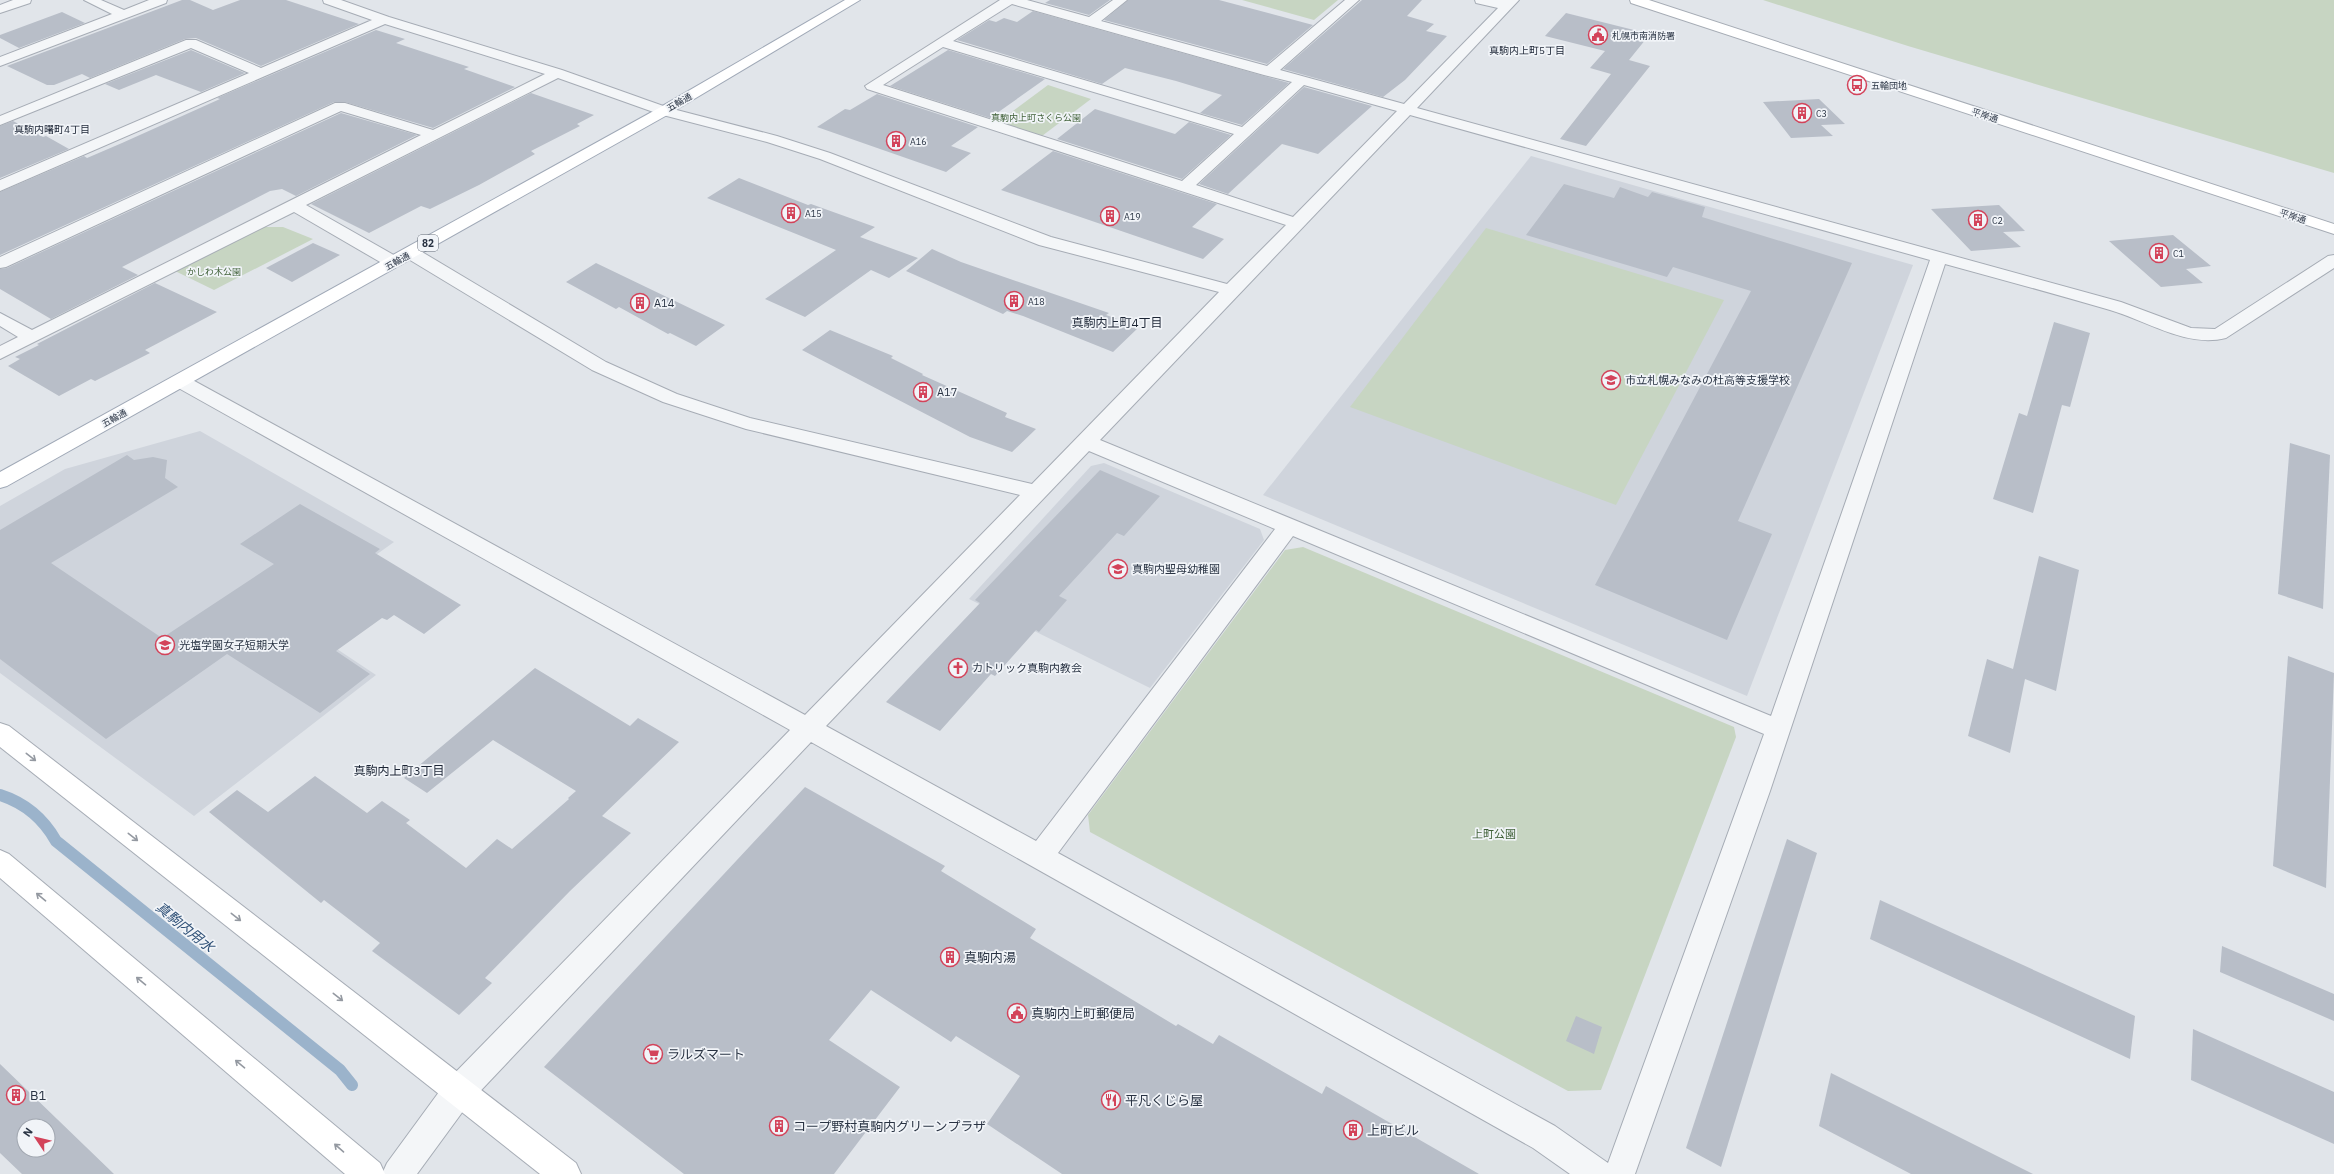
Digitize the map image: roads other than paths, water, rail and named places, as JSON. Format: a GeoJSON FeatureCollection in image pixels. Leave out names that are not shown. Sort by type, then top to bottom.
{"type":"FeatureCollection","features":[{"type":"Feature","properties":{"kind":"street"},"geometry":{"type":"LineString","coordinates":[[0,9],[25,0]]}},
{"type":"Feature","properties":{"kind":"street"},"geometry":{"type":"LineString","coordinates":[[90,0],[123,14]]}},
{"type":"Feature","properties":{"kind":"street"},"geometry":{"type":"LineString","coordinates":[[0,62],[161,0]]}},
{"type":"Feature","properties":{"kind":"street"},"geometry":{"type":"LineString","coordinates":[[329,0],[384,20],[557,73],[664,111],[772,139],[825,156],[1045,241],[1230,290]]}},
{"type":"Feature","properties":{"kind":"street","name":"五輪通"},"geometry":{"type":"LineString","coordinates":[[0,481],[664,111],[854,0]]}},
{"type":"Feature","properties":{"kind":"street"},"geometry":{"type":"LineString","coordinates":[[1296,223],[872,86],[1010,0],[2134,312],[2195,335],[2209,337],[2220,334],[2334,260]]}},
{"type":"Feature","properties":{"kind":"street"},"geometry":{"type":"LineString","coordinates":[[1091,22],[1121,0]]}},
{"type":"Feature","properties":{"kind":"street"},"geometry":{"type":"LineString","coordinates":[[1269,72],[1353,0]]}},
{"type":"Feature","properties":{"kind":"street"},"geometry":{"type":"LineString","coordinates":[[1481,0],[1510,3]]}},
{"type":"Feature","properties":{"kind":"street","name":"平岸通"},"geometry":{"type":"LineString","coordinates":[[1636,0],[2334,229]]}},
{"type":"Feature","properties":{"kind":"street"},"geometry":{"type":"LineString","coordinates":[[398,1174],[458,1092],[807,729],[1086,442],[1230,290],[1510,3]]}},
{"type":"Feature","properties":{"kind":"street"},"geometry":{"type":"LineString","coordinates":[[0,186],[384,20]]}},
{"type":"Feature","properties":{"kind":"street"},"geometry":{"type":"LineString","coordinates":[[942,42],[1245,133]]}},
{"type":"Feature","properties":{"kind":"street"},"geometry":{"type":"LineString","coordinates":[[0,121],[191,43],[260,73]]}},
{"type":"Feature","properties":{"kind":"street"},"geometry":{"type":"LineString","coordinates":[[0,353],[296,206],[557,73]]}},
{"type":"Feature","properties":{"kind":"street"},"geometry":{"type":"LineString","coordinates":[[1185,187],[1301,82]]}},
{"type":"Feature","properties":{"kind":"street"},"geometry":{"type":"LineString","coordinates":[[0,263],[340,106],[435,135]]}},
{"type":"Feature","properties":{"kind":"street"},"geometry":{"type":"LineString","coordinates":[[296,206],[394,262]]}},
{"type":"Feature","properties":{"kind":"street"},"geometry":{"type":"LineString","coordinates":[[411,253],[533,328],[599,366],[670,398],[746,423],[1036,492]]}},
{"type":"Feature","properties":{"kind":"street"},"geometry":{"type":"LineString","coordinates":[[1619,1174],[1777,729],[1939,257]]}},
{"type":"Feature","properties":{"kind":"street"},"geometry":{"type":"LineString","coordinates":[[0,318],[30,337]]}},
{"type":"Feature","properties":{"kind":"street"},"geometry":{"type":"LineString","coordinates":[[180,381],[807,729],[1040,856],[1544,1137],[1597,1174]]}},
{"type":"Feature","properties":{"kind":"street"},"geometry":{"type":"LineString","coordinates":[[1086,442],[1777,729]]}},
{"type":"Feature","properties":{"kind":"street"},"geometry":{"type":"LineString","coordinates":[[1040,856],[1289,526]]}},
{"type":"Feature","properties":{"kind":"street"},"geometry":{"type":"LineString","coordinates":[[0,733],[565,1174]]}},
{"type":"Feature","properties":{"kind":"street"},"geometry":{"type":"LineString","coordinates":[[0,862],[369,1174]]}},
{"type":"Feature","properties":{"kind":"waterway","name":"真駒内用水"},"geometry":{"type":"LineString","coordinates":[[0,795],[17,802],[32,812],[45,825],[56,841],[340,1070],[352,1085]]}},
{"type":"Feature","properties":{"kind":"place","name":"札幌市南消防署"},"geometry":{"type":"Point","coordinates":[1598,35]}},
{"type":"Feature","properties":{"kind":"place","name":"五輪団地"},"geometry":{"type":"Point","coordinates":[1857,85]}},
{"type":"Feature","properties":{"kind":"place","name":"C3"},"geometry":{"type":"Point","coordinates":[1802,113]}},
{"type":"Feature","properties":{"kind":"place","name":"A16"},"geometry":{"type":"Point","coordinates":[896,141]}},
{"type":"Feature","properties":{"kind":"place","name":"A15"},"geometry":{"type":"Point","coordinates":[791,213]}},
{"type":"Feature","properties":{"kind":"place","name":"A19"},"geometry":{"type":"Point","coordinates":[1110,216]}},
{"type":"Feature","properties":{"kind":"place","name":"C2"},"geometry":{"type":"Point","coordinates":[1978,220]}},
{"type":"Feature","properties":{"kind":"place","name":"C1"},"geometry":{"type":"Point","coordinates":[2159,253]}},
{"type":"Feature","properties":{"kind":"place","name":"A18"},"geometry":{"type":"Point","coordinates":[1014,301]}},
{"type":"Feature","properties":{"kind":"place","name":"A14"},"geometry":{"type":"Point","coordinates":[640,303]}},
{"type":"Feature","properties":{"kind":"place","name":"市立札幌みなみの杜高等支援学校"},"geometry":{"type":"Point","coordinates":[1611,380]}},
{"type":"Feature","properties":{"kind":"place","name":"A17"},"geometry":{"type":"Point","coordinates":[923,392]}},
{"type":"Feature","properties":{"kind":"place","name":"真駒内聖母幼稚園"},"geometry":{"type":"Point","coordinates":[1118,569]}},
{"type":"Feature","properties":{"kind":"place","name":"光塩学園女子短期大学"},"geometry":{"type":"Point","coordinates":[165,645]}},
{"type":"Feature","properties":{"kind":"place","name":"カトリック真駒内教会"},"geometry":{"type":"Point","coordinates":[958,668]}},
{"type":"Feature","properties":{"kind":"place","name":"真駒内湯"},"geometry":{"type":"Point","coordinates":[950,957]}},
{"type":"Feature","properties":{"kind":"place","name":"真駒内上町郵便局"},"geometry":{"type":"Point","coordinates":[1017,1013]}},
{"type":"Feature","properties":{"kind":"place","name":"ラルズマート"},"geometry":{"type":"Point","coordinates":[653,1054]}},
{"type":"Feature","properties":{"kind":"place","name":"B1"},"geometry":{"type":"Point","coordinates":[16,1095]}},
{"type":"Feature","properties":{"kind":"place","name":"平凡くじら屋"},"geometry":{"type":"Point","coordinates":[1111,1100]}},
{"type":"Feature","properties":{"kind":"place","name":"コープ野村真駒内グリーンプラザ"},"geometry":{"type":"Point","coordinates":[779,1126]}},
{"type":"Feature","properties":{"kind":"place","name":"上町ビル"},"geometry":{"type":"Point","coordinates":[1353,1130]}},
{"type":"Feature","properties":{"kind":"district","name":"真駒内上町5丁目"},"geometry":{"type":"Point","coordinates":[1527,50]}},
{"type":"Feature","properties":{"kind":"district","name":"真駒内曙町4丁目"},"geometry":{"type":"Point","coordinates":[52,129]}},
{"type":"Feature","properties":{"kind":"district","name":"真駒内上町4丁目"},"geometry":{"type":"Point","coordinates":[1117,322]}},
{"type":"Feature","properties":{"kind":"district","name":"真駒内上町3丁目"},"geometry":{"type":"Point","coordinates":[399,770]}},
{"type":"Feature","properties":{"kind":"park label","name":"真駒内上町さくら公園"},"geometry":{"type":"Point","coordinates":[1036,117]}},
{"type":"Feature","properties":{"kind":"park label","name":"かしわ木公園"},"geometry":{"type":"Point","coordinates":[214,271]}},
{"type":"Feature","properties":{"kind":"park label","name":"上町公園"},"geometry":{"type":"Point","coordinates":[1494,834]}}]}
